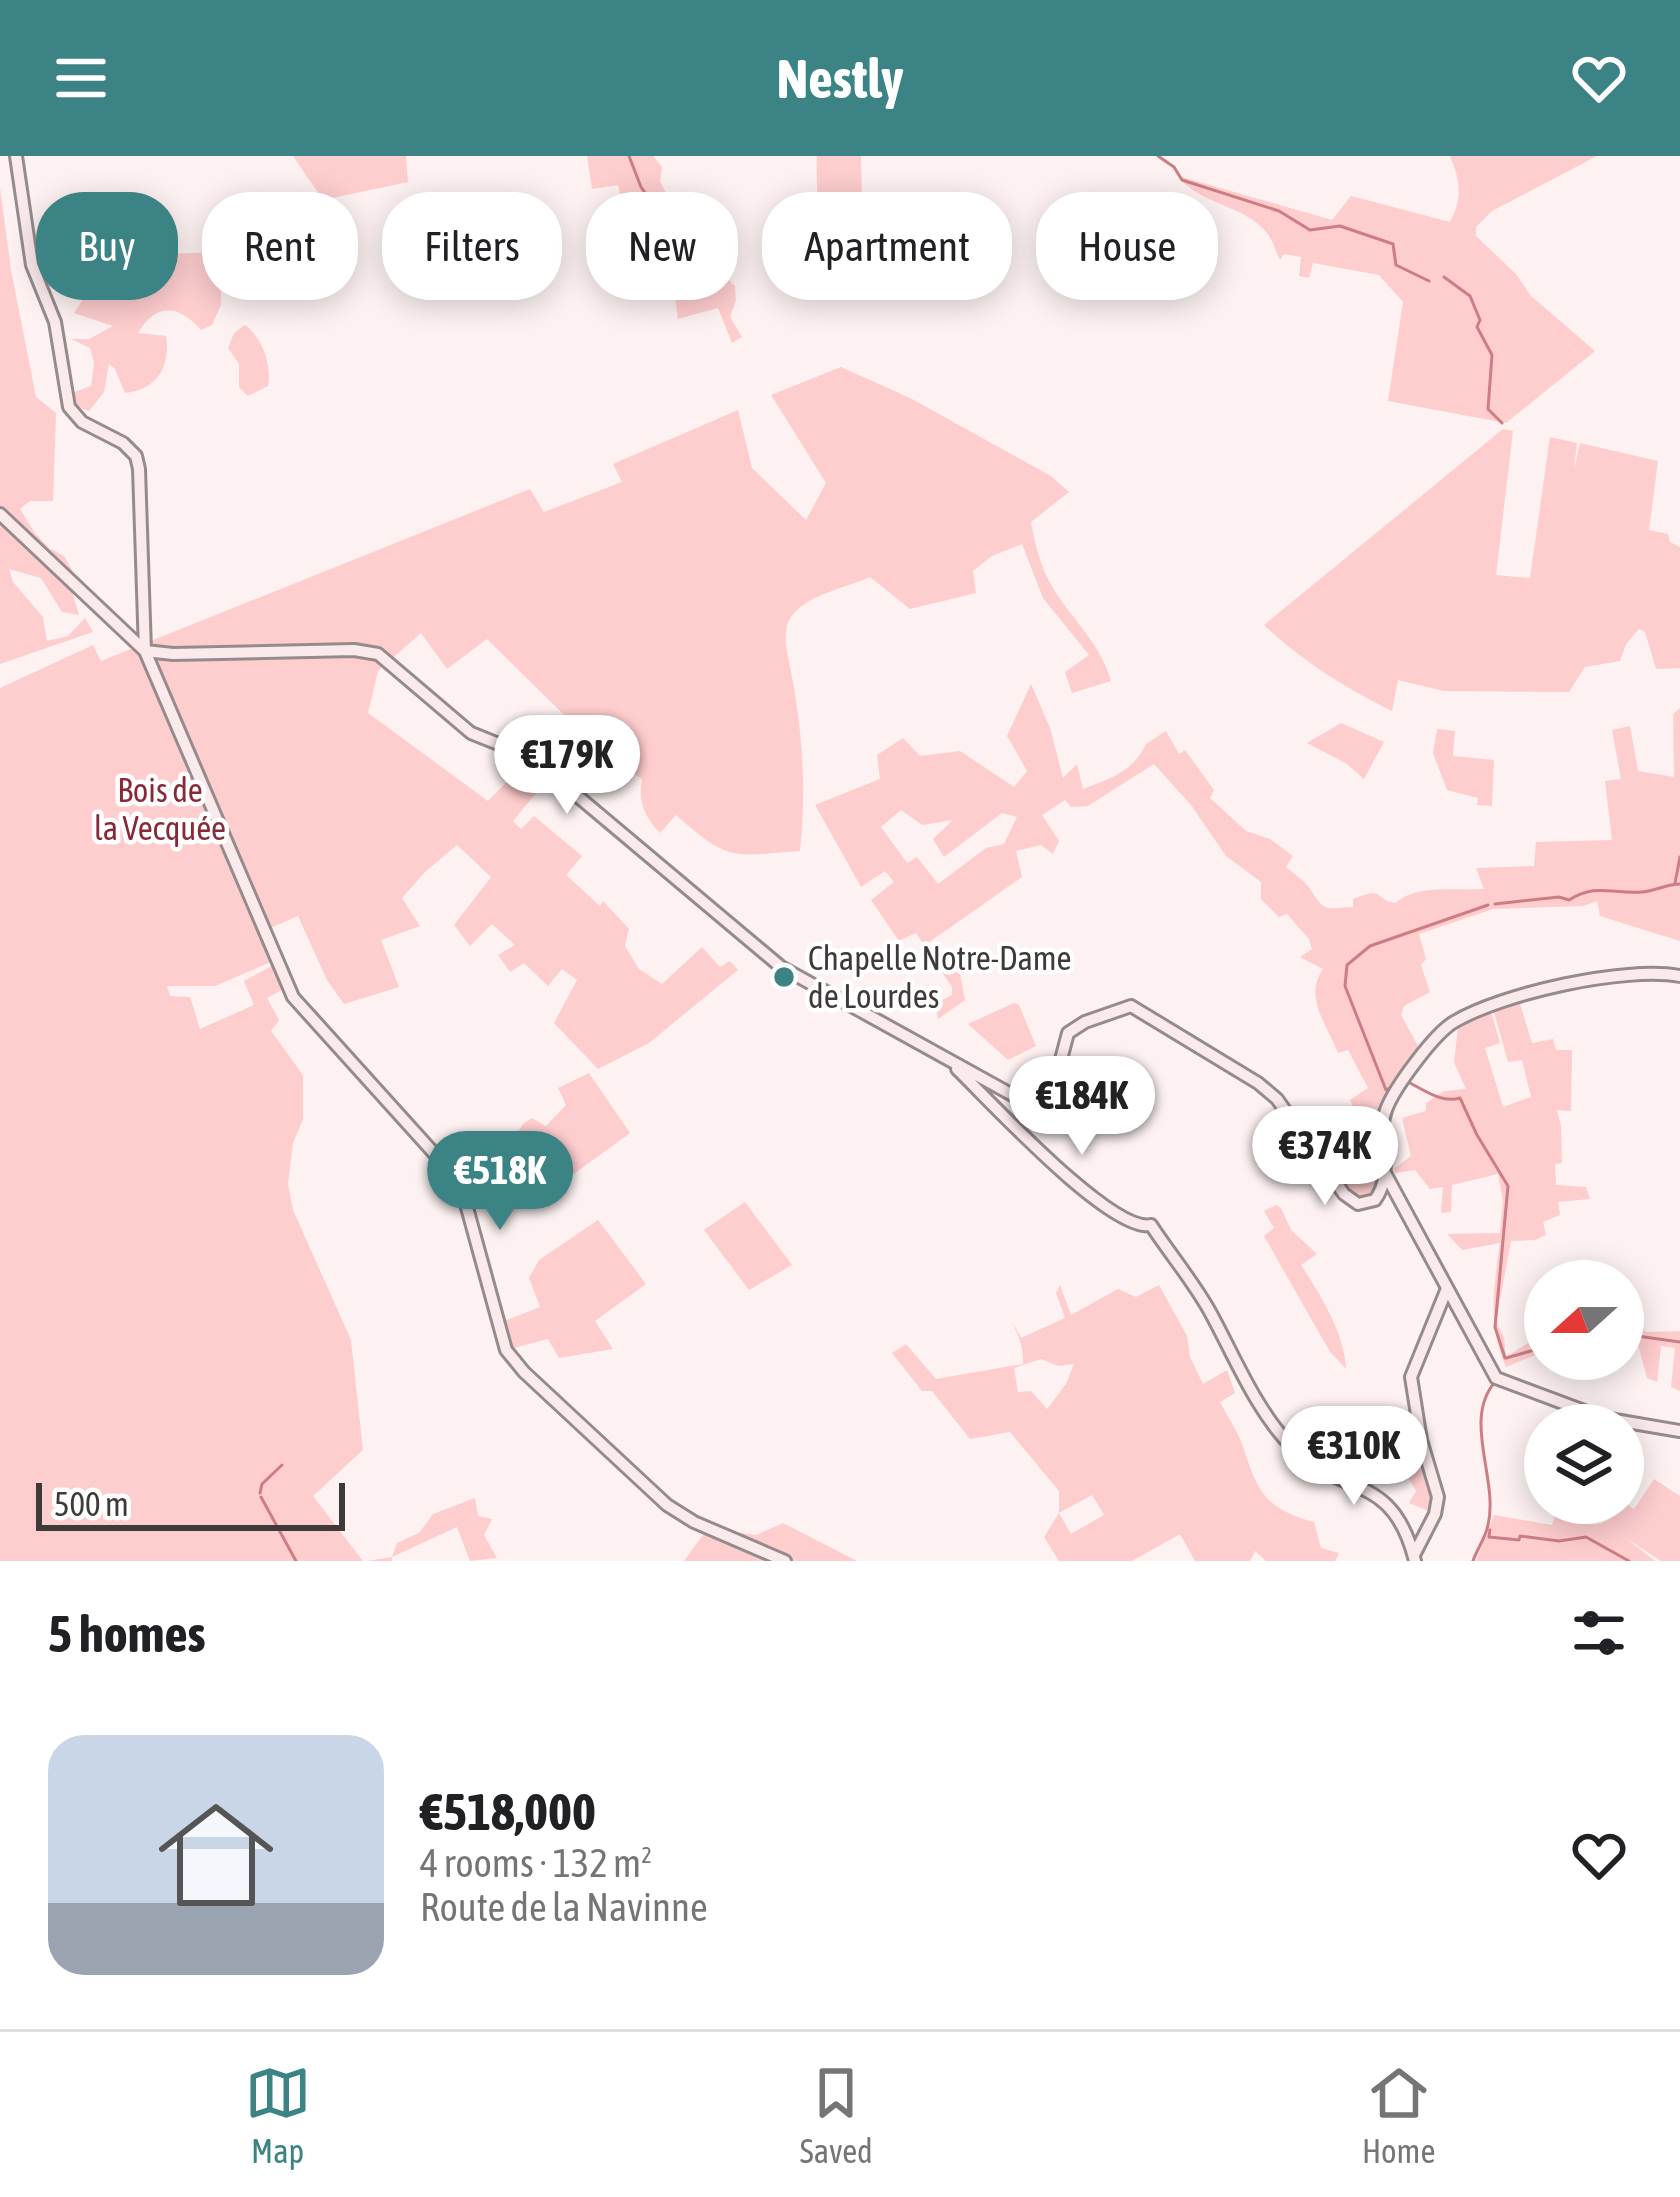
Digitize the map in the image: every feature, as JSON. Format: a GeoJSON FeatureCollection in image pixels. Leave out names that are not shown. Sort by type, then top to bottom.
{"type":"FeatureCollection","features":[{"type":"Feature","properties":{"kind":"street"},"geometry":{"type":"LineString","coordinates":[[16,156],[32,265],[55,322],[69,407],[82,422],[123,442],[136,456],[145,651],[293,997],[462,1186],[506,1350],[588,1434],[668,1505],[694,1522],[785,1561]]}},
{"type":"Feature","properties":{"kind":"street"},"geometry":{"type":"LineString","coordinates":[[0,514],[145,651],[367,651],[387,660],[471,733],[532,757],[773,961],[1027,1102],[1044,1105],[1054,1095],[1061,1047],[1068,1033],[1131,1006],[1277,1099],[1352,1202],[1375,1200],[1386,1175]]}},
{"type":"Feature","properties":{"kind":"street"},"geometry":{"type":"LineString","coordinates":[[1680,976],[1636,972],[1543,991],[1468,1015],[1439,1034],[1383,1119],[1386,1175],[1497,1379],[1603,1418],[1680,1431]]}},
{"type":"Feature","properties":{"kind":"street"},"geometry":{"type":"LineString","coordinates":[[954,1063],[1138,1236]]}},
{"type":"Feature","properties":{"kind":"street"},"geometry":{"type":"LineString","coordinates":[[1103,1207],[1151,1225],[1192,1282],[1277,1432],[1310,1464],[1377,1493],[1414,1541],[1436,1514],[1437,1491],[1421,1440],[1411,1377],[1446,1291]]}},
{"type":"Feature","properties":{"kind":"street"},"geometry":{"type":"LineString","coordinates":[[1122,1220],[1151,1225]]}},
{"type":"Feature","properties":{"kind":"green space"},"geometry":{"type":"Polygon","coordinates":[[[293,156],[406,156],[408,182],[358,193],[318,192],[293,156]]]}},
{"type":"Feature","properties":{"kind":"green space"},"geometry":{"type":"Polygon","coordinates":[[[587,156],[653,156],[662,167],[660,181],[665,192],[619,192],[618,185],[592,189],[587,156]]]}},
{"type":"Feature","properties":{"kind":"green space"},"geometry":{"type":"Polygon","coordinates":[[[817,156],[861,156],[862,192],[818,192],[817,156]]]}},
{"type":"Feature","properties":{"kind":"green space"},"geometry":{"type":"Polygon","coordinates":[[[1450,156],[1597,156],[1492,211],[1476,227],[1476,236],[1516,274],[1531,296],[1595,351],[1506,423],[1388,401],[1403,302],[1379,275],[1313,263],[1309,278],[1299,276],[1301,257],[1284,254],[1280,260],[1258,224],[1218,203],[1218,192],[1196,192],[1178,176],[1332,220],[1351,196],[1450,222],[1459,189],[1450,156]]]}},
{"type":"Feature","properties":{"kind":"green space"},"geometry":{"type":"Polygon","coordinates":[[[0,188],[36,397],[56,413],[53,501],[30,501],[20,509],[49,548],[64,556],[80,584],[0,509],[0,188]]]}},
{"type":"Feature","properties":{"kind":"green space"},"geometry":{"type":"Polygon","coordinates":[[[202,253],[202,300],[221,300],[212,325],[201,330],[169,310],[153,316],[138,333],[166,336],[164,366],[153,382],[125,393],[109,364],[104,392],[89,411],[72,405],[72,393],[91,386],[94,362],[90,348],[71,339],[89,339],[113,326],[74,313],[82,300],[178,300],[178,254],[202,253]]]}},
{"type":"Feature","properties":{"kind":"green space"},"geometry":{"type":"Polygon","coordinates":[[[675,300],[736,300],[730,317],[742,337],[732,343],[718,308],[678,319],[675,300]]]}},
{"type":"Feature","properties":{"kind":"green space"},"geometry":{"type":"Polygon","coordinates":[[[245,325],[261,344],[269,378],[268,386],[248,396],[239,387],[239,364],[228,348],[234,333],[245,325]]]}},
{"type":"Feature","properties":{"kind":"green space","name":"Bois de la Vecquée"},"geometry":{"type":"Polygon","coordinates":[[[841,367],[910,398],[1051,476],[1069,492],[1031,522],[1034,536],[1047,577],[1099,653],[1111,681],[1072,693],[1065,672],[1089,655],[1043,598],[1022,544],[992,556],[973,571],[976,593],[910,609],[870,577],[819,596],[794,613],[786,634],[802,753],[800,851],[744,854],[720,848],[676,815],[660,833],[644,808],[642,779],[609,759],[487,639],[447,669],[421,633],[378,671],[368,713],[488,801],[531,757],[552,774],[513,821],[521,829],[534,816],[582,856],[566,875],[600,906],[603,901],[629,929],[625,946],[639,969],[662,984],[702,947],[720,967],[730,961],[738,970],[649,1043],[598,1069],[554,1023],[577,980],[562,969],[548,986],[524,963],[510,972],[498,955],[515,945],[492,924],[470,946],[454,925],[491,877],[457,845],[402,898],[420,926],[381,940],[399,987],[344,1004],[327,980],[298,916],[266,930],[278,959],[215,986],[167,986],[170,996],[190,997],[200,1029],[254,1005],[244,981],[279,962],[289,986],[267,998],[279,1020],[271,1031],[303,1075],[303,1119],[293,1143],[288,1184],[293,1210],[351,1340],[363,1450],[313,1496],[363,1561],[0,1561],[0,688],[93,645],[101,661],[530,489],[544,512],[622,482],[613,464],[738,410],[752,468],[806,520],[826,483],[771,395],[841,367]]]}},
{"type":"Feature","properties":{"kind":"green space"},"geometry":{"type":"Polygon","coordinates":[[[1503,429],[1513,431],[1496,575],[1530,578],[1550,437],[1577,443],[1574,470],[1580,443],[1658,461],[1649,530],[1668,534],[1670,542],[1680,547],[1680,668],[1656,669],[1645,632],[1639,629],[1620,661],[1585,667],[1569,692],[1444,691],[1398,680],[1392,711],[1325,673],[1264,625],[1503,429]]]}},
{"type":"Feature","properties":{"kind":"green space"},"geometry":{"type":"Polygon","coordinates":[[[0,523],[71,588],[79,615],[62,612],[41,578],[9,569],[13,582],[43,617],[47,641],[68,636],[85,618],[93,632],[0,664],[0,523]]]}},
{"type":"Feature","properties":{"kind":"green space"},"geometry":{"type":"Polygon","coordinates":[[[1031,684],[1050,728],[1063,778],[1077,764],[1083,789],[1128,767],[1146,744],[1166,731],[1179,754],[1185,750],[1214,790],[1210,798],[1246,831],[1270,839],[1293,856],[1286,867],[1323,906],[1337,908],[1353,907],[1353,899],[1370,893],[1396,903],[1426,891],[1484,889],[1476,868],[1534,866],[1536,842],[1612,840],[1605,781],[1621,779],[1612,730],[1630,726],[1638,771],[1674,777],[1673,714],[1680,708],[1680,941],[1600,916],[1597,901],[1583,906],[1493,909],[1419,934],[1426,959],[1421,965],[1430,992],[1404,1006],[1401,1015],[1423,1055],[1379,1120],[1361,1125],[1350,1100],[1368,1088],[1348,1050],[1338,1053],[1319,1012],[1317,980],[1323,969],[1300,957],[1312,949],[1309,939],[1287,914],[1279,917],[1261,899],[1261,882],[1226,856],[1191,805],[1154,764],[1088,806],[1071,807],[1065,800],[1042,815],[1059,841],[1053,854],[1041,845],[1016,851],[1022,877],[928,943],[940,963],[960,974],[965,1000],[938,1019],[935,1004],[952,995],[952,987],[916,933],[899,941],[871,900],[894,882],[885,871],[861,887],[815,805],[880,779],[877,755],[903,738],[920,756],[960,751],[1014,787],[1027,771],[1007,736],[1031,684]],[[901,810],[881,827],[907,863],[917,857],[938,884],[986,848],[1004,844],[1017,817],[1002,813],[944,857],[933,839],[953,820],[922,825],[901,810]]]}},
{"type":"Feature","properties":{"kind":"green space"},"geometry":{"type":"Polygon","coordinates":[[[1341,723],[1384,742],[1364,779],[1347,764],[1307,743],[1341,723]]]}},
{"type":"Feature","properties":{"kind":"green space"},"geometry":{"type":"Polygon","coordinates":[[[1437,729],[1455,731],[1453,756],[1494,760],[1492,806],[1477,805],[1478,798],[1447,790],[1433,753],[1437,729]]]}},
{"type":"Feature","properties":{"kind":"green space"},"geometry":{"type":"Polygon","coordinates":[[[1518,997],[1532,1043],[1553,1039],[1556,1050],[1572,1050],[1571,1111],[1557,1110],[1562,1163],[1555,1164],[1556,1185],[1586,1187],[1590,1199],[1558,1202],[1560,1215],[1543,1222],[1546,1235],[1511,1241],[1496,1322],[1506,1357],[1524,1345],[1524,1360],[1506,1367],[1494,1321],[1500,1243],[1462,1250],[1447,1234],[1500,1233],[1503,1201],[1498,1174],[1452,1185],[1451,1212],[1441,1213],[1443,1187],[1430,1189],[1415,1170],[1395,1173],[1394,1169],[1411,1156],[1402,1118],[1426,1111],[1426,1103],[1444,1091],[1466,1089],[1454,1062],[1459,1019],[1490,1008],[1500,1043],[1485,1048],[1503,1107],[1531,1097],[1522,1060],[1508,1062],[1492,1005],[1518,997]]]}},
{"type":"Feature","properties":{"kind":"green space"},"geometry":{"type":"Polygon","coordinates":[[[1014,1003],[1036,1046],[1008,1060],[968,1024],[1014,1003]]]}},
{"type":"Feature","properties":{"kind":"green space"},"geometry":{"type":"Polygon","coordinates":[[[589,1073],[630,1133],[567,1179],[536,1148],[509,1146],[532,1118],[546,1126],[566,1105],[558,1088],[589,1073]]]}},
{"type":"Feature","properties":{"kind":"green space"},"geometry":{"type":"Polygon","coordinates":[[[1383,1153],[1383,1175],[1374,1197],[1352,1199],[1333,1174],[1383,1153]]]}},
{"type":"Feature","properties":{"kind":"green space"},"geometry":{"type":"Polygon","coordinates":[[[745,1202],[792,1265],[749,1290],[704,1230],[745,1202]]]}},
{"type":"Feature","properties":{"kind":"green space"},"geometry":{"type":"Polygon","coordinates":[[[1276,1205],[1291,1230],[1317,1254],[1301,1265],[1336,1328],[1346,1369],[1330,1352],[1264,1236],[1274,1228],[1264,1211],[1276,1205]]]}},
{"type":"Feature","properties":{"kind":"green space"},"geometry":{"type":"Polygon","coordinates":[[[598,1220],[646,1284],[595,1321],[613,1349],[559,1358],[548,1339],[506,1350],[499,1323],[540,1307],[529,1278],[539,1260],[598,1220]]]}},
{"type":"Feature","properties":{"kind":"green space"},"geometry":{"type":"Polygon","coordinates":[[[1060,1285],[1071,1315],[1118,1289],[1136,1297],[1159,1285],[1187,1336],[1190,1357],[1203,1384],[1227,1370],[1235,1393],[1220,1402],[1264,1495],[1283,1511],[1314,1522],[1321,1548],[1339,1553],[1335,1561],[1266,1561],[1255,1551],[1250,1561],[1195,1561],[1180,1534],[1132,1561],[1059,1561],[1044,1537],[1059,1513],[1059,1491],[1010,1432],[970,1439],[932,1391],[922,1391],[892,1353],[906,1344],[936,1379],[1023,1364],[1012,1321],[1021,1338],[1065,1318],[1056,1293],[1060,1285]],[[1041,1359],[1014,1368],[1018,1392],[1031,1391],[1047,1409],[1074,1364],[1058,1366],[1041,1359]],[[1092,1495],[1059,1513],[1071,1534],[1104,1515],[1092,1495]]]}},
{"type":"Feature","properties":{"kind":"green space"},"geometry":{"type":"Polygon","coordinates":[[[1644,1328],[1645,1332],[1680,1331],[1680,1391],[1671,1387],[1675,1348],[1661,1346],[1657,1382],[1647,1378],[1644,1328]]]}},
{"type":"Feature","properties":{"kind":"green space"},"geometry":{"type":"Polygon","coordinates":[[[1417,1432],[1435,1497],[1434,1513],[1409,1503],[1416,1491],[1399,1461],[1411,1454],[1408,1435],[1417,1432]]]}},
{"type":"Feature","properties":{"kind":"green space"},"geometry":{"type":"Polygon","coordinates":[[[1654,1479],[1680,1496],[1680,1561],[1661,1561],[1626,1538],[1655,1561],[1476,1561],[1494,1515],[1524,1520],[1524,1524],[1644,1524],[1644,1494],[1654,1479]]]}},
{"type":"Feature","properties":{"kind":"green space"},"geometry":{"type":"Polygon","coordinates":[[[475,1498],[478,1516],[492,1519],[484,1535],[497,1558],[470,1561],[457,1527],[392,1557],[397,1543],[419,1533],[433,1514],[475,1498]]]}},
{"type":"Feature","properties":{"kind":"green space"},"geometry":{"type":"Polygon","coordinates":[[[783,1523],[857,1561],[684,1561],[708,1528],[756,1535],[783,1523]]]}},
{"type":"Feature","properties":{"kind":"waterway"},"geometry":{"type":"LineString","coordinates":[[629,156],[644,192]]}},
{"type":"Feature","properties":{"kind":"waterway"},"geometry":{"type":"LineString","coordinates":[[1158,156],[1182,180],[1279,211],[1310,230],[1340,226],[1393,244],[1396,265],[1429,281]]}},
{"type":"Feature","properties":{"kind":"waterway"},"geometry":{"type":"LineString","coordinates":[[1444,277],[1470,296],[1480,320],[1477,327],[1492,355],[1488,409],[1502,423]]}},
{"type":"Feature","properties":{"kind":"waterway"},"geometry":{"type":"LineString","coordinates":[[1675,883],[1680,857]]}},
{"type":"Feature","properties":{"kind":"waterway"},"geometry":{"type":"LineString","coordinates":[[1495,904],[1569,900],[1596,891],[1642,892],[1680,884]]}},
{"type":"Feature","properties":{"kind":"waterway"},"geometry":{"type":"LineString","coordinates":[[1393,1086],[1386,1090],[1345,986],[1347,965],[1370,946],[1488,905]]}},
{"type":"Feature","properties":{"kind":"waterway"},"geometry":{"type":"LineString","coordinates":[[1406,1081],[1439,1097],[1460,1098],[1508,1186],[1495,1327],[1505,1358]]}},
{"type":"Feature","properties":{"kind":"waterway"},"geometry":{"type":"LineString","coordinates":[[1644,1337],[1680,1342]]}},
{"type":"Feature","properties":{"kind":"waterway"},"geometry":{"type":"LineString","coordinates":[[1506,1358],[1524,1353]]}},
{"type":"Feature","properties":{"kind":"waterway"},"geometry":{"type":"LineString","coordinates":[[1473,1561],[1488,1525],[1489,1489],[1481,1432],[1486,1397],[1495,1382]]}},
{"type":"Feature","properties":{"kind":"waterway"},"geometry":{"type":"LineString","coordinates":[[260,1493],[262,1484],[282,1465]]}},
{"type":"Feature","properties":{"kind":"waterway"},"geometry":{"type":"LineString","coordinates":[[261,1497],[296,1561]]}},
{"type":"Feature","properties":{"kind":"waterway"},"geometry":{"type":"LineString","coordinates":[[1490,1530],[1489,1537],[1519,1540],[1520,1536],[1559,1541],[1586,1537],[1629,1561]]}},
{"type":"Feature","properties":{"kind":"place","name":"Chapelle Notre-Dame de Lourdes"},"geometry":{"type":"Point","coordinates":[784,977]}}]}
